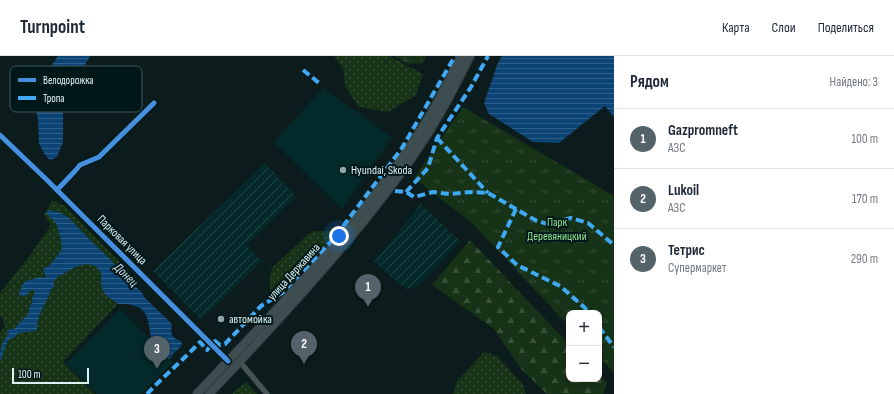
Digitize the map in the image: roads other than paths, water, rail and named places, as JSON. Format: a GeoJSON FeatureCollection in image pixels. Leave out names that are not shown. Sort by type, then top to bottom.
{"type":"FeatureCollection","features":[{"type":"Feature","properties":{"kind":"main road","name":"улица Державина"},"geometry":{"type":"LineString","coordinates":[[197,394],[308,275],[339,240],[386,181],[427,121],[461,56]]}},
{"type":"Feature","properties":{"kind":"main road","name":"улица Державина"},"geometry":{"type":"LineString","coordinates":[[209,394],[314,280],[398,177],[422,144],[436,121],[470,56]]}},
{"type":"Feature","properties":{"kind":"street"},"geometry":{"type":"LineString","coordinates":[[57,190],[80,165],[99,157],[154,103]]}},
{"type":"Feature","properties":{"kind":"street","name":"Парковая улица"},"geometry":{"type":"LineString","coordinates":[[0,135],[228,361]]}},
{"type":"Feature","properties":{"kind":"street"},"geometry":{"type":"LineString","coordinates":[[276,310],[282,316]]}},
{"type":"Feature","properties":{"kind":"street"},"geometry":{"type":"LineString","coordinates":[[240,362],[267,394]]}},
{"type":"Feature","properties":{"kind":"water"},"geometry":{"type":"Polygon","coordinates":[[[58,56],[90,56],[84,66],[51,66],[58,56]]]}},
{"type":"Feature","properties":{"kind":"water"},"geometry":{"type":"Polygon","coordinates":[[[502,56],[614,56],[614,117],[605,106],[559,143],[533,142],[489,114],[484,103],[497,65],[502,56]]]}},
{"type":"Feature","properties":{"kind":"water"},"geometry":{"type":"Polygon","coordinates":[[[37,112],[63,112],[63,142],[57,157],[50,160],[45,155],[39,144],[37,112]]]}},
{"type":"Feature","properties":{"kind":"water"},"geometry":{"type":"Polygon","coordinates":[[[48,210],[61,213],[69,218],[109,258],[145,298],[170,322],[172,325],[172,335],[182,343],[169,359],[160,346],[151,338],[148,320],[145,313],[140,308],[135,306],[118,304],[107,296],[101,285],[101,273],[95,266],[88,264],[76,267],[62,275],[59,275],[58,278],[55,279],[54,287],[52,288],[39,316],[37,330],[17,334],[15,337],[8,340],[0,362],[0,354],[4,340],[9,333],[7,333],[7,330],[14,329],[28,314],[32,303],[32,297],[35,290],[29,291],[25,296],[20,296],[19,293],[24,282],[39,277],[45,278],[46,275],[43,271],[45,267],[48,267],[61,250],[61,240],[57,227],[55,222],[46,213],[48,210]]]}},
{"type":"Feature","properties":{"kind":"place","name":"Hyundai, Skoda"},"geometry":{"type":"Point","coordinates":[343,170]}},
{"type":"Feature","properties":{"kind":"place","name":"Gazpromneft"},"geometry":{"type":"Point","coordinates":[368,307]}},
{"type":"Feature","properties":{"kind":"place","name":"автомойка"},"geometry":{"type":"Point","coordinates":[221,319]}},
{"type":"Feature","properties":{"kind":"place","name":"Lukoil"},"geometry":{"type":"Point","coordinates":[304,364]}},
{"type":"Feature","properties":{"kind":"place","name":"Тетрис"},"geometry":{"type":"Point","coordinates":[157,369]}},
{"type":"Feature","properties":{"kind":"park label","name":"Парк Деревяницкий"},"geometry":{"type":"Point","coordinates":[557,229]}},
{"type":"Feature","properties":{"kind":"water label","name":"Донец"},"geometry":{"type":"Point","coordinates":[126,275]}}]}
